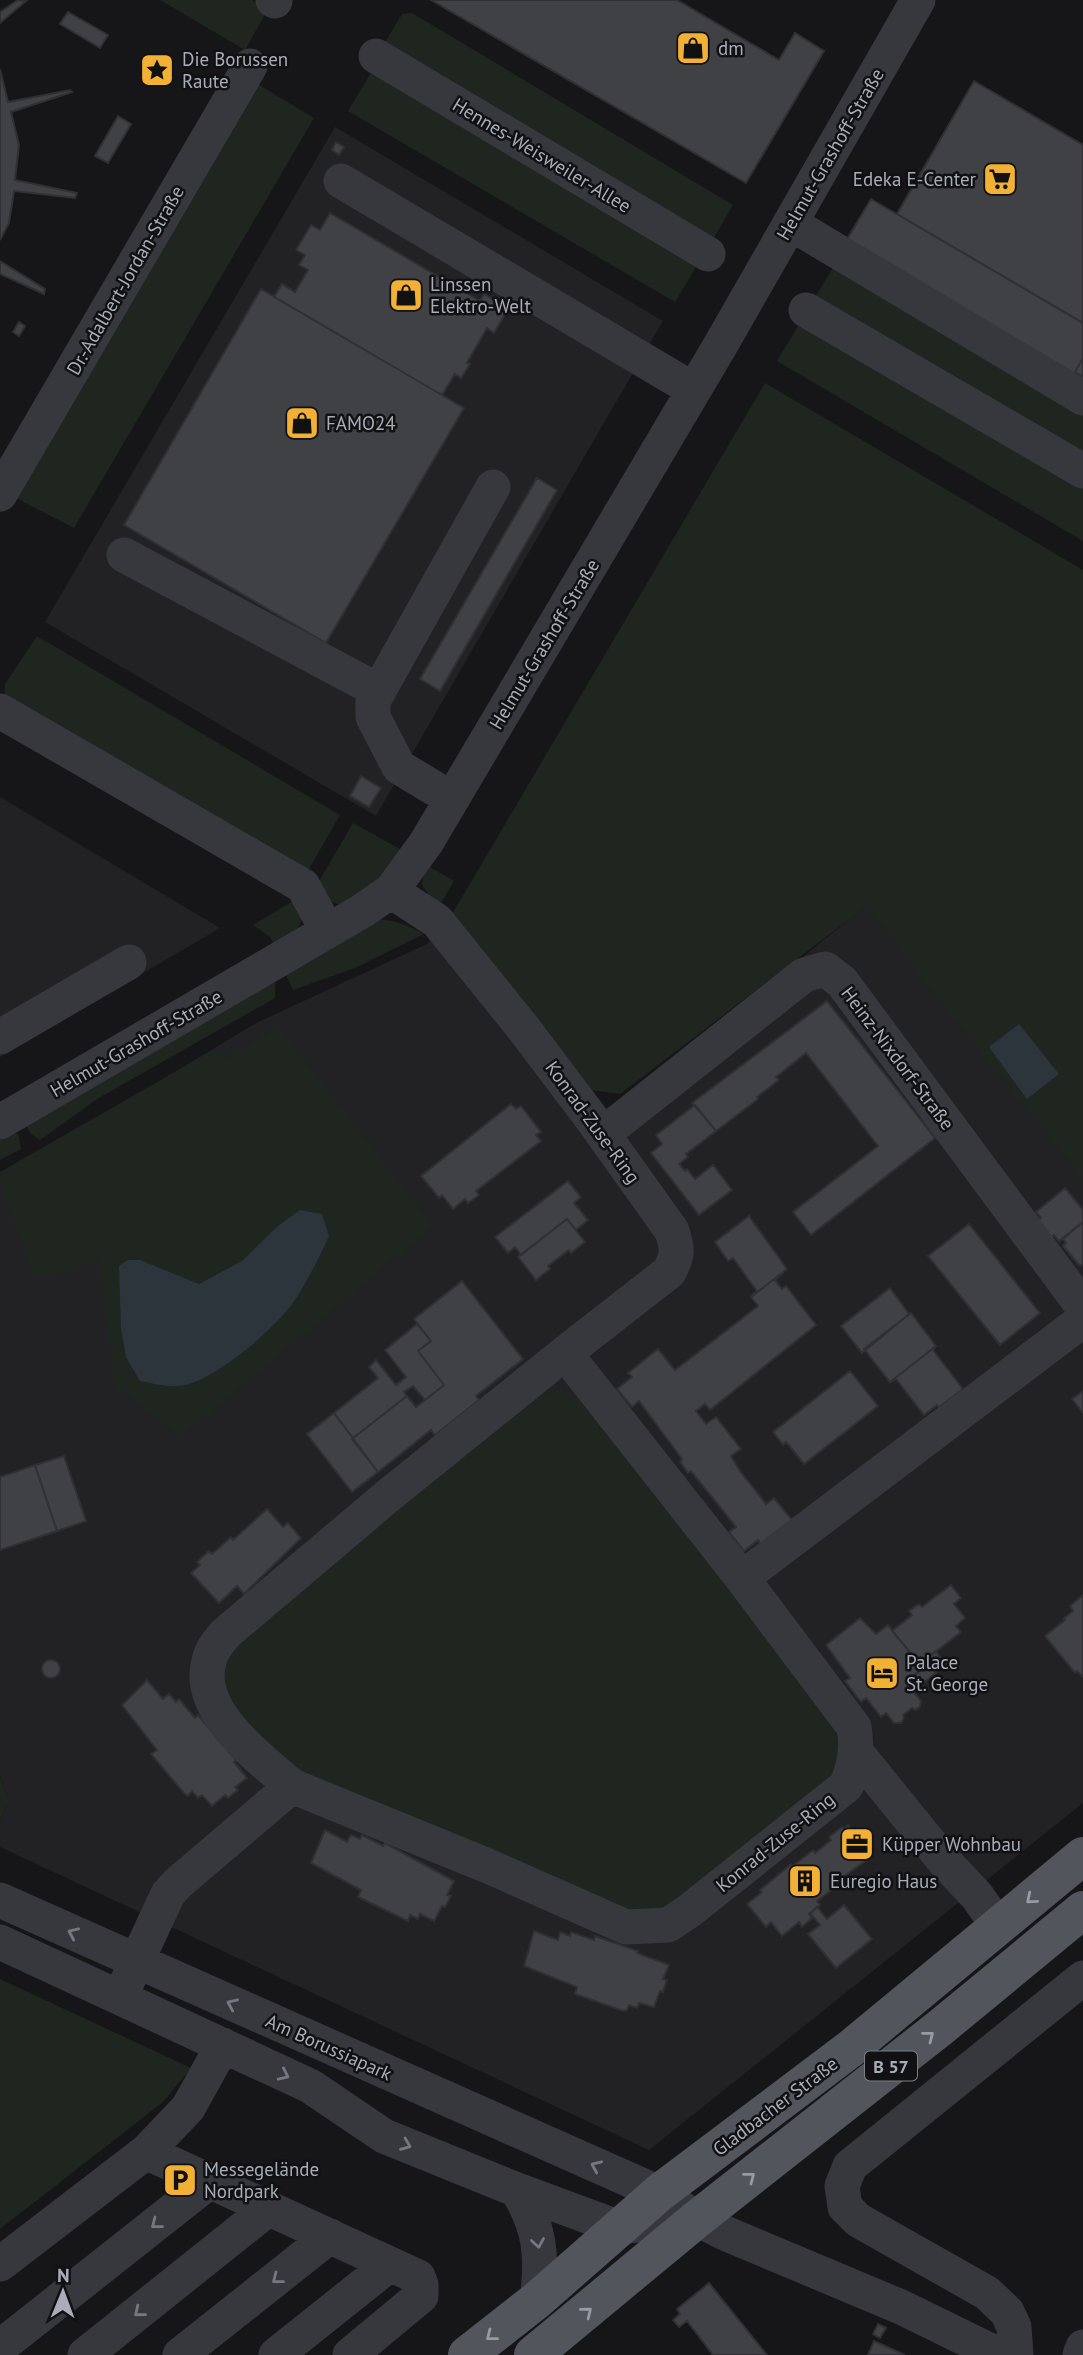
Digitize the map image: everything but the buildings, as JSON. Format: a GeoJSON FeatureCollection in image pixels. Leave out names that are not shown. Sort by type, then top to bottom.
{"type":"FeatureCollection","features":[{"type":"Feature","properties":{"kind":"main road","name":"Gladbacher Straße"},"geometry":{"type":"LineString","coordinates":[[467,2355],[537,2300],[617,2227],[850,2049],[1083,1856]]}},
{"type":"Feature","properties":{"kind":"main road","name":"Gladbacher Straße"},"geometry":{"type":"LineString","coordinates":[[533,2355],[697,2219],[1083,1910]]}},
{"type":"Feature","properties":{"kind":"street","name":"Helmut-Grashoff-Straße"},"geometry":{"type":"LineString","coordinates":[[5,1108],[362,911],[391,891],[426,843],[694,390],[918,0]]}},
{"type":"Feature","properties":{"kind":"street","name":"Hennes-Weisweiler-Allee"},"geometry":{"type":"LineString","coordinates":[[376,56],[708,254]]}},
{"type":"Feature","properties":{"kind":"street","name":"Dr.-Adalbert-Jordan-Straße"},"geometry":{"type":"LineString","coordinates":[[0,495],[250,66]]}},
{"type":"Feature","properties":{"kind":"street"},"geometry":{"type":"LineString","coordinates":[[341,181],[694,390]]}},
{"type":"Feature","properties":{"kind":"street"},"geometry":{"type":"LineString","coordinates":[[790,223],[1083,398]]}},
{"type":"Feature","properties":{"kind":"street"},"geometry":{"type":"LineString","coordinates":[[806,310],[1083,471]]}},
{"type":"Feature","properties":{"kind":"street"},"geometry":{"type":"LineString","coordinates":[[452,799],[399,767],[373,717],[373,701],[494,487]]}},
{"type":"Feature","properties":{"kind":"street"},"geometry":{"type":"LineString","coordinates":[[124,555],[379,691]]}},
{"type":"Feature","properties":{"kind":"street"},"geometry":{"type":"LineString","coordinates":[[0,711],[303,886],[327,930]]}},
{"type":"Feature","properties":{"kind":"street","name":"Konrad-Zuse-Ring"},"geometry":{"type":"LineString","coordinates":[[391,891],[437,921],[524,1029],[672,1231],[677,1244],[677,1256],[669,1272],[565,1353],[389,1495],[226,1633],[209,1658],[207,1668],[213,1704],[242,1744],[292,1786],[488,1866],[626,1927],[668,1925],[846,1786],[854,1769],[854,1727],[743,1578],[565,1353]]}},
{"type":"Feature","properties":{"kind":"street"},"geometry":{"type":"LineString","coordinates":[[0,1037],[129,962]]}},
{"type":"Feature","properties":{"kind":"street","name":"Heinz-Nixdorf-Straße"},"geometry":{"type":"LineString","coordinates":[[603,1134],[804,975],[825,970],[842,982],[1083,1307]]}},
{"type":"Feature","properties":{"kind":"street"},"geometry":{"type":"LineString","coordinates":[[743,1578],[1083,1320]]}},
{"type":"Feature","properties":{"kind":"street"},"geometry":{"type":"LineString","coordinates":[[856,1752],[999,1926]]}},
{"type":"Feature","properties":{"kind":"street"},"geometry":{"type":"LineString","coordinates":[[120,1997],[177,1882],[292,1786]]}},
{"type":"Feature","properties":{"kind":"street","name":"Am Borussiapark"},"geometry":{"type":"LineString","coordinates":[[0,1900],[659,2193],[697,2219],[727,2234],[901,2307],[979,2350]]}},
{"type":"Feature","properties":{"kind":"street"},"geometry":{"type":"LineString","coordinates":[[0,1941],[310,2087],[384,2136],[517,2190],[617,2227],[697,2219]]}},
{"type":"Feature","properties":{"kind":"street"},"geometry":{"type":"LineString","coordinates":[[1016,2355],[1014,2327],[1007,2312],[987,2293],[858,2220],[845,2207],[842,2186],[850,2166],[1083,1978]]}},
{"type":"Feature","properties":{"kind":"street"},"geometry":{"type":"LineString","coordinates":[[0,2264],[146,2152],[188,2108],[223,2045]]}},
{"type":"Feature","properties":{"kind":"street"},"geometry":{"type":"LineString","coordinates":[[146,2152],[418,2277],[421,2296],[350,2355]]}},
{"type":"Feature","properties":{"kind":"street"},"geometry":{"type":"LineString","coordinates":[[0,2347],[210,2181]]}},
{"type":"Feature","properties":{"kind":"street"},"geometry":{"type":"LineString","coordinates":[[517,2190],[528,2208],[538,2240],[540,2276],[537,2300]]}},
{"type":"Feature","properties":{"kind":"street"},"geometry":{"type":"LineString","coordinates":[[85,2355],[269,2208]]}},
{"type":"Feature","properties":{"kind":"street"},"geometry":{"type":"LineString","coordinates":[[180,2355],[330,2236]]}},
{"type":"Feature","properties":{"kind":"street"},"geometry":{"type":"LineString","coordinates":[[276,2355],[390,2264]]}},
{"type":"Feature","properties":{"kind":"street"},"geometry":{"type":"LineString","coordinates":[[1080,2355],[1083,2347]]}},
{"type":"Feature","properties":{"kind":"shaded area"},"geometry":{"type":"Polygon","coordinates":[[[160,0],[252,0],[268,9],[245,50],[160,0]]]}},
{"type":"Feature","properties":{"kind":"shaded area"},"geometry":{"type":"Polygon","coordinates":[[[412,13],[733,205],[711,243],[381,49],[402,14],[412,13]]]}},
{"type":"Feature","properties":{"kind":"shaded area"},"geometry":{"type":"Polygon","coordinates":[[[372,71],[699,262],[675,302],[348,111],[372,71]]]}},
{"type":"Feature","properties":{"kind":"shaded area"},"geometry":{"type":"Polygon","coordinates":[[[256,83],[314,118],[74,528],[12,496],[256,83]]]}},
{"type":"Feature","properties":{"kind":"shaded area"},"geometry":{"type":"Polygon","coordinates":[[[335,127],[663,321],[376,816],[45,622],[335,127]]]}},
{"type":"Feature","properties":{"kind":"shaded area"},"geometry":{"type":"Polygon","coordinates":[[[836,263],[1083,409],[1083,461],[812,302],[836,263]]]}},
{"type":"Feature","properties":{"kind":"shaded area"},"geometry":{"type":"Polygon","coordinates":[[[801,321],[1083,487],[1083,541],[777,361],[801,321]]]}},
{"type":"Feature","properties":{"kind":"shaded area"},"geometry":{"type":"Polygon","coordinates":[[[765,383],[1083,570],[1083,1178],[926,983],[868,905],[620,1094],[591,1090],[448,921],[765,383]]]}},
{"type":"Feature","properties":{"kind":"shaded area"},"geometry":{"type":"Polygon","coordinates":[[[37,636],[340,815],[306,874],[4,695],[5,684],[37,636]]]}},
{"type":"Feature","properties":{"kind":"shaded area"},"geometry":{"type":"Polygon","coordinates":[[[0,797],[220,928],[0,1057],[0,797]]]}},
{"type":"Feature","properties":{"kind":"shaded area"},"geometry":{"type":"Polygon","coordinates":[[[353,823],[407,853],[388,873],[347,904],[338,904],[319,897],[314,890],[353,823]]]}},
{"type":"Feature","properties":{"kind":"shaded area"},"geometry":{"type":"Polygon","coordinates":[[[428,866],[454,881],[438,908],[422,885],[424,871],[428,866]]]}},
{"type":"Feature","properties":{"kind":"shaded area"},"geometry":{"type":"Polygon","coordinates":[[[293,901],[302,917],[301,923],[293,935],[275,946],[270,937],[253,925],[293,901]]]}},
{"type":"Feature","properties":{"kind":"shaded area"},"geometry":{"type":"Polygon","coordinates":[[[868,904],[1083,1177],[1083,1803],[649,2150],[0,1847],[0,1822],[9,1801],[0,1776],[0,1177],[256,1023],[427,944],[448,921],[606,1117],[868,904]]]}},
{"type":"Feature","properties":{"kind":"shaded area"},"geometry":{"type":"Polygon","coordinates":[[[378,919],[402,924],[424,934],[355,968],[293,990],[284,971],[378,919]]]}},
{"type":"Feature","properties":{"kind":"shaded area"},"geometry":{"type":"Polygon","coordinates":[[[273,979],[275,998],[97,1099],[40,1140],[30,1133],[24,1122],[273,979]]]}},
{"type":"Feature","properties":{"kind":"shaded area"},"geometry":{"type":"Polygon","coordinates":[[[1019,1024],[1059,1074],[1027,1099],[989,1047],[1019,1024]]]}},
{"type":"Feature","properties":{"kind":"shaded area"},"geometry":{"type":"Polygon","coordinates":[[[278,1027],[433,1226],[181,1437],[115,1386],[99,1257],[68,1272],[34,1277],[0,1182],[0,1172],[215,1049],[223,1060],[278,1027]]]}},
{"type":"Feature","properties":{"kind":"shaded area"},"geometry":{"type":"Polygon","coordinates":[[[13,1130],[19,1136],[21,1149],[0,1160],[0,1137],[13,1130]]]}},
{"type":"Feature","properties":{"kind":"shaded area"},"geometry":{"type":"Polygon","coordinates":[[[300,1210],[322,1214],[329,1236],[301,1290],[281,1318],[238,1356],[206,1377],[177,1386],[140,1381],[126,1357],[121,1328],[119,1266],[128,1260],[140,1260],[199,1284],[242,1261],[278,1226],[300,1210]]]}},
{"type":"Feature","properties":{"kind":"shaded area"},"geometry":{"type":"Polygon","coordinates":[[[561,1390],[588,1404],[838,1722],[842,1773],[652,1919],[303,1774],[274,1756],[220,1695],[220,1660],[240,1638],[535,1396],[561,1390]]]}},
{"type":"Feature","properties":{"kind":"shaded area"},"geometry":{"type":"Polygon","coordinates":[[[0,1776],[9,1801],[0,1822],[0,1776]]]}},
{"type":"Feature","properties":{"kind":"shaded area"},"geometry":{"type":"Polygon","coordinates":[[[0,1979],[191,2068],[163,2102],[0,2229],[0,1979]]]}},
{"type":"Feature","properties":{"kind":"place","name":"dm"},"geometry":{"type":"Point","coordinates":[693,48]}},
{"type":"Feature","properties":{"kind":"place","name":"Die Borussen Raute"},"geometry":{"type":"Point","coordinates":[157,70]}},
{"type":"Feature","properties":{"kind":"place","name":"Edeka E-Center"},"geometry":{"type":"Point","coordinates":[1000,179]}},
{"type":"Feature","properties":{"kind":"place","name":"Linssen Elektro-Welt"},"geometry":{"type":"Point","coordinates":[406,295]}},
{"type":"Feature","properties":{"kind":"place","name":"FAMO24"},"geometry":{"type":"Point","coordinates":[302,423]}},
{"type":"Feature","properties":{"kind":"place","name":"Palace St. George"},"geometry":{"type":"Point","coordinates":[882,1673]}},
{"type":"Feature","properties":{"kind":"place","name":"Küpper Wohnbau"},"geometry":{"type":"Point","coordinates":[857,1844]}},
{"type":"Feature","properties":{"kind":"place","name":"Euregio Haus"},"geometry":{"type":"Point","coordinates":[805,1881]}},
{"type":"Feature","properties":{"kind":"place","name":"Messegelände Nordpark"},"geometry":{"type":"Point","coordinates":[180,2180]}}]}
